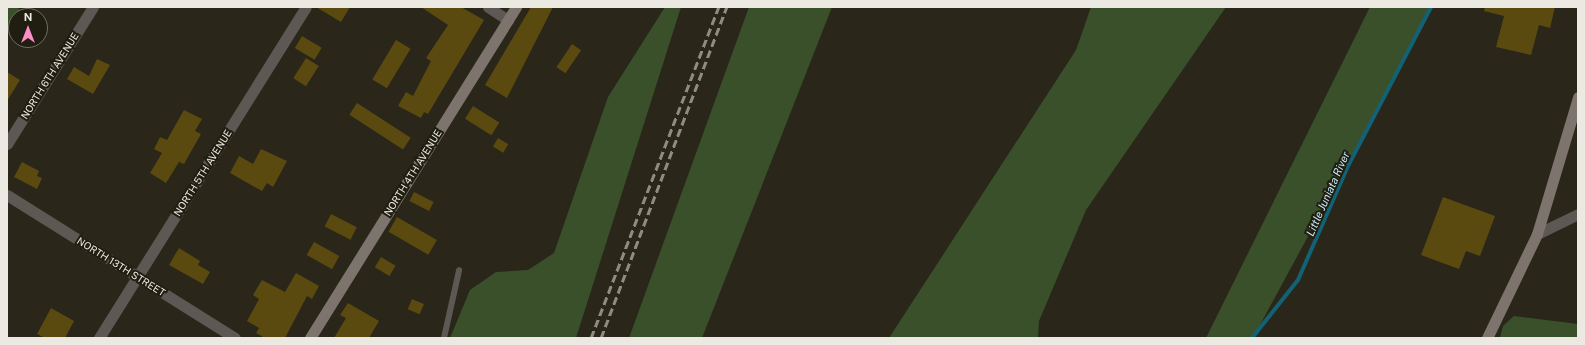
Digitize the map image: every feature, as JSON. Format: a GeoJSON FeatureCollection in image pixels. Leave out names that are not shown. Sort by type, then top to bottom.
{"type":"FeatureCollection","features":[{"type":"Feature","properties":{"kind":"main road","name":"NORTH 4TH AVENUE"},"geometry":{"type":"LineString","coordinates":[[310,338],[516,7]]}},
{"type":"Feature","properties":{"kind":"main road"},"geometry":{"type":"LineString","coordinates":[[1487,338],[1537,234],[1578,97]]}},
{"type":"Feature","properties":{"kind":"street","name":"NORTH 6TH AVENUE"},"geometry":{"type":"LineString","coordinates":[[7,144],[93,7]]}},
{"type":"Feature","properties":{"kind":"street","name":"NORTH 5TH AVENUE"},"geometry":{"type":"LineString","coordinates":[[99,338],[306,7]]}},
{"type":"Feature","properties":{"kind":"street"},"geometry":{"type":"LineString","coordinates":[[488,7],[508,20]]}},
{"type":"Feature","properties":{"kind":"street","name":"NORTH 13TH STREET"},"geometry":{"type":"LineString","coordinates":[[7,195],[137,278],[235,338]]}},
{"type":"Feature","properties":{"kind":"street"},"geometry":{"type":"LineString","coordinates":[[1537,234],[1578,214]]}},
{"type":"Feature","properties":{"kind":"lane"},"geometry":{"type":"LineString","coordinates":[[444,338],[459,271]]}},
{"type":"Feature","properties":{"kind":"green space"},"geometry":{"type":"Polygon","coordinates":[[[7,7],[16,7],[18,8],[8,8],[8,29],[7,7]]]}},
{"type":"Feature","properties":{"kind":"green space"},"geometry":{"type":"Polygon","coordinates":[[[665,7],[681,7],[576,338],[450,338],[470,290],[496,272],[528,270],[554,253],[608,97],[665,7]]]}},
{"type":"Feature","properties":{"kind":"green space"},"geometry":{"type":"Polygon","coordinates":[[[749,7],[832,7],[702,338],[629,338],[749,7]]]}},
{"type":"Feature","properties":{"kind":"green space"},"geometry":{"type":"Polygon","coordinates":[[[1091,7],[1226,7],[1086,210],[1039,321],[1038,338],[889,338],[1076,50],[1091,7]]]}},
{"type":"Feature","properties":{"kind":"green space"},"geometry":{"type":"Polygon","coordinates":[[[1370,7],[1432,7],[1253,338],[1206,338],[1370,7]]]}},
{"type":"Feature","properties":{"kind":"green space"},"geometry":{"type":"Polygon","coordinates":[[[1514,316],[1578,324],[1578,338],[1500,338],[1503,326],[1514,316]]]}},
{"type":"Feature","properties":{"kind":"building"},"geometry":{"type":"Polygon","coordinates":[[[316,7],[350,7],[341,22],[316,7]]]}},
{"type":"Feature","properties":{"kind":"building"},"geometry":{"type":"Polygon","coordinates":[[[421,7],[461,7],[484,20],[428,114],[424,112],[421,118],[398,106],[406,92],[413,96],[431,61],[426,58],[448,25],[421,7]]]}},
{"type":"Feature","properties":{"kind":"building"},"geometry":{"type":"Polygon","coordinates":[[[531,7],[553,7],[507,98],[485,85],[531,7]]]}},
{"type":"Feature","properties":{"kind":"building"},"geometry":{"type":"Polygon","coordinates":[[[1485,7],[1555,7],[1550,28],[1539,25],[1531,55],[1496,47],[1504,16],[1484,11],[1485,7]]]}},
{"type":"Feature","properties":{"kind":"building"},"geometry":{"type":"Polygon","coordinates":[[[302,36],[322,48],[315,60],[295,48],[302,36]]]}},
{"type":"Feature","properties":{"kind":"building"},"geometry":{"type":"Polygon","coordinates":[[[396,40],[411,49],[387,88],[372,79],[396,40]]]}},
{"type":"Feature","properties":{"kind":"building"},"geometry":{"type":"Polygon","coordinates":[[[572,44],[581,50],[565,73],[556,67],[572,44]]]}},
{"type":"Feature","properties":{"kind":"building"},"geometry":{"type":"Polygon","coordinates":[[[306,58],[319,66],[306,86],[293,78],[306,58]]]}},
{"type":"Feature","properties":{"kind":"building"},"geometry":{"type":"Polygon","coordinates":[[[97,59],[110,65],[93,94],[67,79],[74,67],[89,76],[97,59]]]}},
{"type":"Feature","properties":{"kind":"building"},"geometry":{"type":"Polygon","coordinates":[[[7,72],[20,80],[7,101],[7,72]]]}},
{"type":"Feature","properties":{"kind":"building"},"geometry":{"type":"Polygon","coordinates":[[[357,103],[411,138],[403,150],[349,115],[357,103]]]}},
{"type":"Feature","properties":{"kind":"building"},"geometry":{"type":"Polygon","coordinates":[[[473,106],[499,122],[491,135],[465,119],[473,106]]]}},
{"type":"Feature","properties":{"kind":"building"},"geometry":{"type":"Polygon","coordinates":[[[184,110],[202,119],[195,131],[201,134],[184,164],[179,162],[166,183],[150,173],[162,153],[154,149],[160,137],[167,140],[184,110]]]}},
{"type":"Feature","properties":{"kind":"building"},"geometry":{"type":"Polygon","coordinates":[[[498,138],[508,144],[503,153],[493,147],[498,138]]]}},
{"type":"Feature","properties":{"kind":"building"},"geometry":{"type":"Polygon","coordinates":[[[261,149],[287,161],[273,187],[267,183],[262,191],[230,173],[239,156],[253,164],[261,149]]]}},
{"type":"Feature","properties":{"kind":"building"},"geometry":{"type":"Polygon","coordinates":[[[22,162],[39,171],[37,176],[42,178],[37,189],[14,177],[22,162]]]}},
{"type":"Feature","properties":{"kind":"building"},"geometry":{"type":"Polygon","coordinates":[[[414,192],[434,202],[429,211],[409,201],[414,192]]]}},
{"type":"Feature","properties":{"kind":"building"},"geometry":{"type":"Polygon","coordinates":[[[1443,197],[1495,216],[1480,256],[1466,251],[1459,269],[1421,255],[1443,197]]]}},
{"type":"Feature","properties":{"kind":"building"},"geometry":{"type":"Polygon","coordinates":[[[331,214],[357,227],[350,240],[325,226],[331,214]]]}},
{"type":"Feature","properties":{"kind":"building"},"geometry":{"type":"Polygon","coordinates":[[[397,217],[437,240],[428,255],[388,232],[397,217]]]}},
{"type":"Feature","properties":{"kind":"building"},"geometry":{"type":"Polygon","coordinates":[[[314,242],[339,256],[332,269],[307,255],[314,242]]]}},
{"type":"Feature","properties":{"kind":"building"},"geometry":{"type":"Polygon","coordinates":[[[179,248],[200,261],[198,265],[210,272],[203,284],[169,265],[179,248]]]}},
{"type":"Feature","properties":{"kind":"building"},"geometry":{"type":"Polygon","coordinates":[[[381,257],[396,266],[389,276],[375,267],[381,257]]]}},
{"type":"Feature","properties":{"kind":"building"},"geometry":{"type":"Polygon","coordinates":[[[296,273],[319,286],[312,299],[307,296],[285,338],[265,338],[256,333],[259,328],[247,321],[259,299],[253,295],[262,280],[285,292],[296,273]]]}},
{"type":"Feature","properties":{"kind":"building"},"geometry":{"type":"Polygon","coordinates":[[[412,299],[424,304],[420,314],[408,309],[412,299]]]}},
{"type":"Feature","properties":{"kind":"building"},"geometry":{"type":"Polygon","coordinates":[[[348,303],[379,321],[369,338],[334,338],[346,318],[340,315],[348,303]]]}},
{"type":"Feature","properties":{"kind":"building"},"geometry":{"type":"Polygon","coordinates":[[[51,308],[74,321],[65,338],[45,338],[37,334],[51,308]]]}},
{"type":"Feature","properties":{"kind":"waterway","name":"Little Juniata River"},"geometry":{"type":"LineString","coordinates":[[1252,338],[1298,280],[1348,166],[1431,7]]}},
{"type":"Feature","properties":{"kind":"railway"},"geometry":{"type":"LineString","coordinates":[[591,338],[719,7]]}},
{"type":"Feature","properties":{"kind":"railway"},"geometry":{"type":"LineString","coordinates":[[601,338],[727,7]]}}]}
